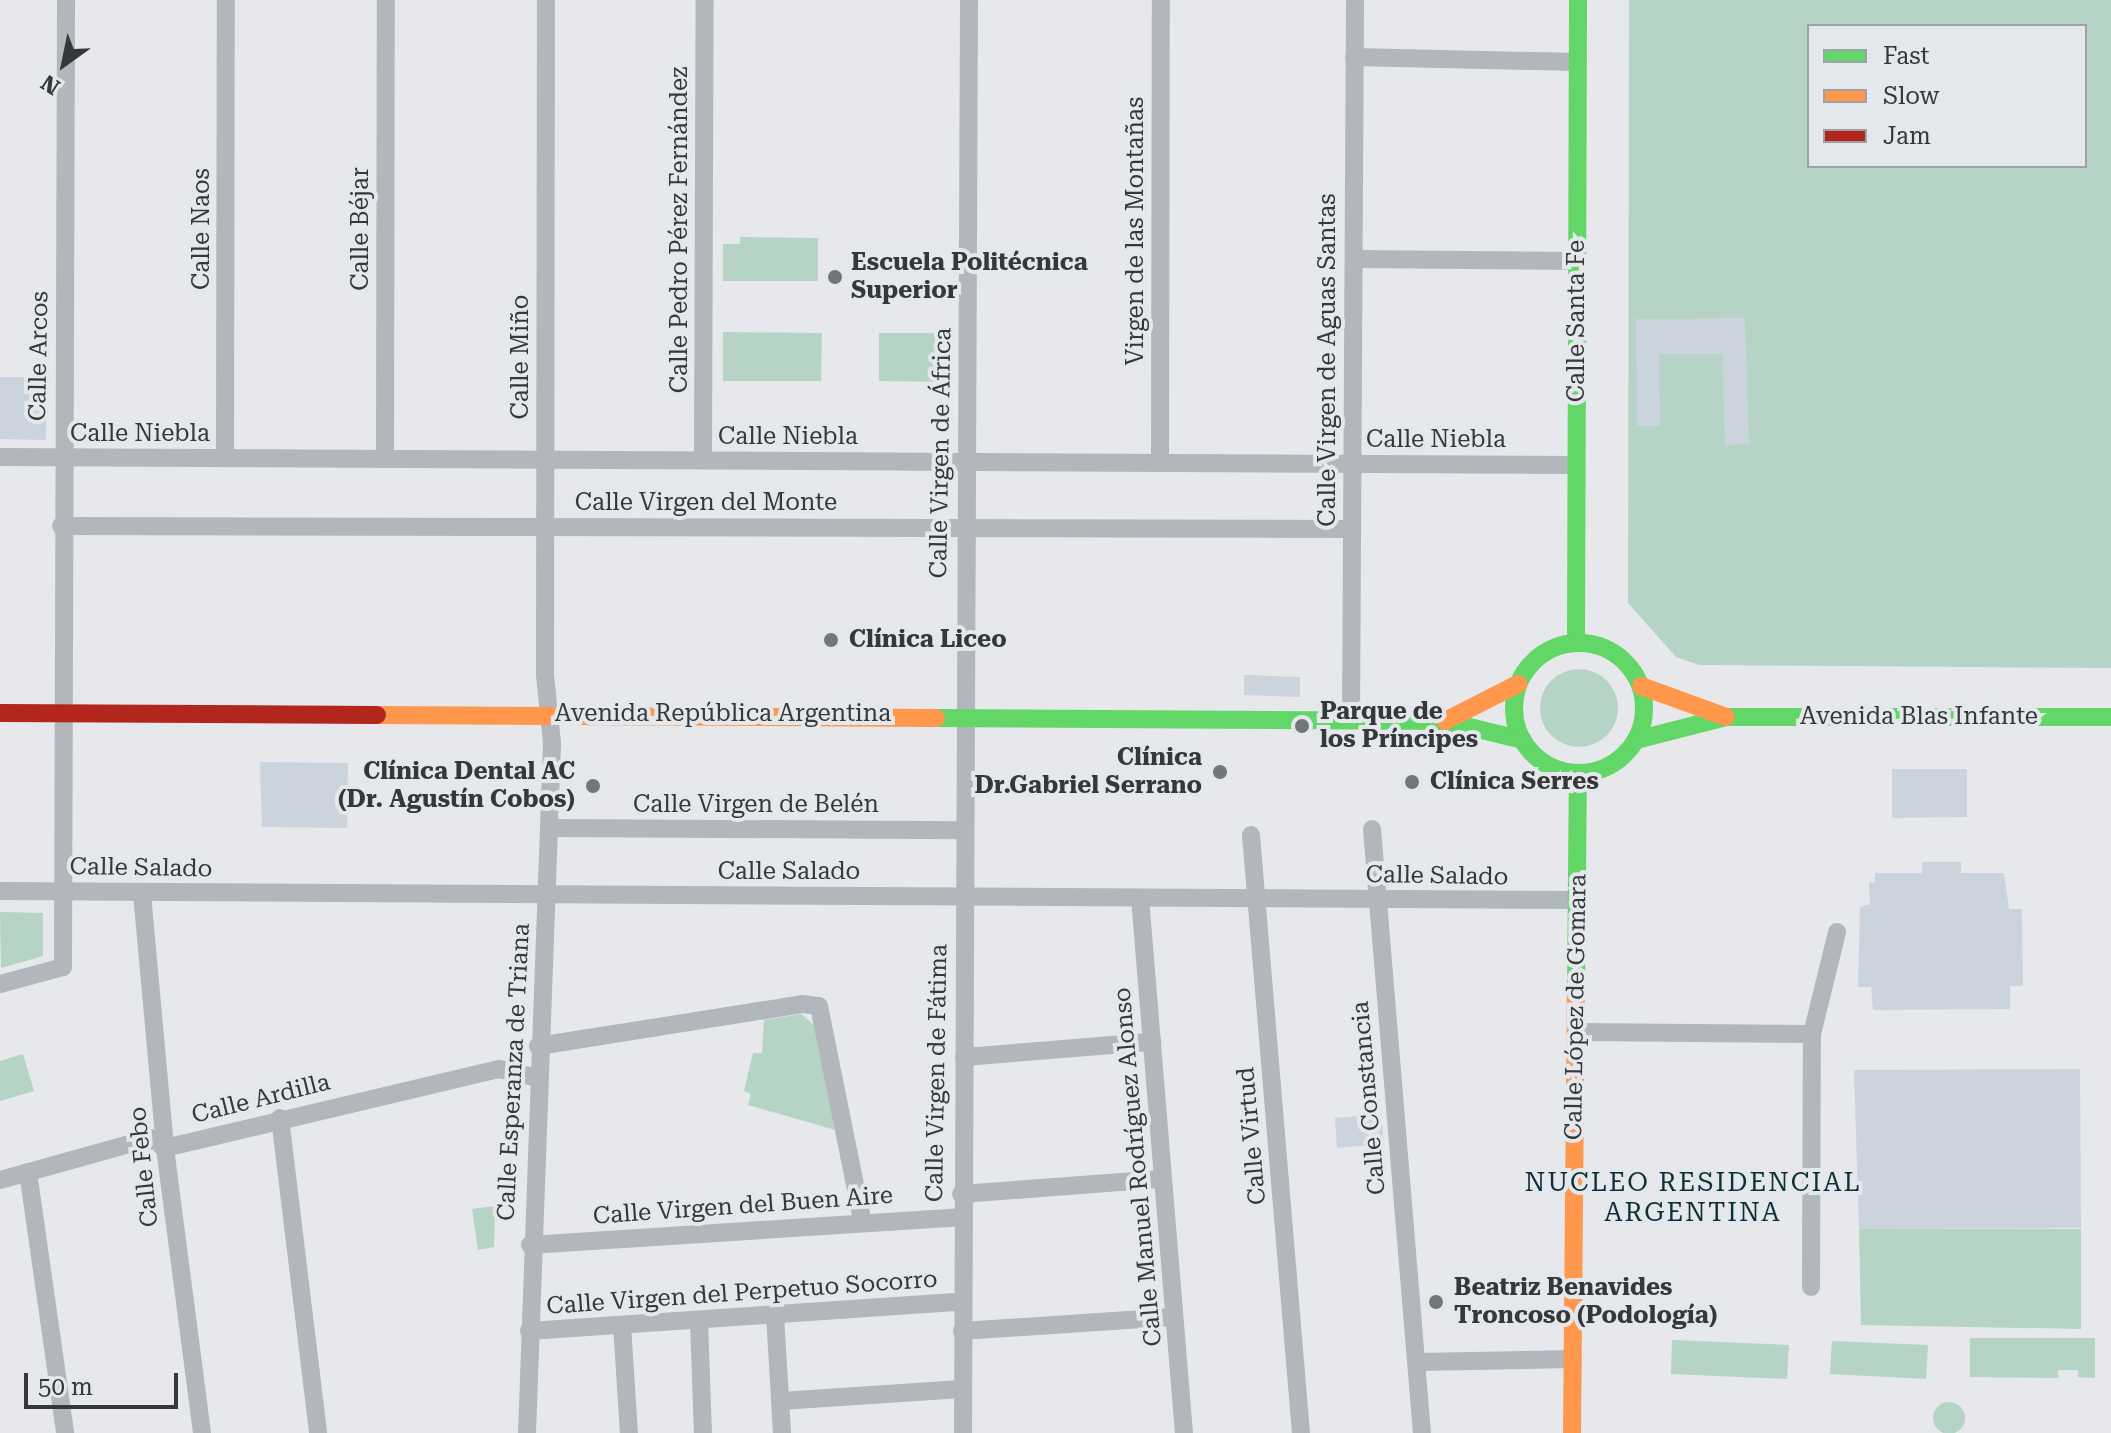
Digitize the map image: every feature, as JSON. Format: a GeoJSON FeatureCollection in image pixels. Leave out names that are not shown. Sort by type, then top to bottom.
{"type":"FeatureCollection","features":[{"type":"Feature","properties":{"kind":"main road","name":"Calle Santa Fe"},"geometry":{"type":"LineString","coordinates":[[1576,643],[1578,0]]}},
{"type":"Feature","properties":{"kind":"main road"},"geometry":{"type":"LineString","coordinates":[[1576,643],[1615,654],[1641,686],[1644,714],[1636,740],[1601,769],[1578,773],[1537,758],[1523,740],[1514,703],[1518,684],[1532,662],[1576,643]]}},
{"type":"Feature","properties":{"kind":"main road","name":"Avenida República Argentina"},"geometry":{"type":"LineString","coordinates":[[1445,721],[1518,684]]}},
{"type":"Feature","properties":{"kind":"main road","name":"Avenida Blas Infante"},"geometry":{"type":"LineString","coordinates":[[1641,686],[1726,717]]}},
{"type":"Feature","properties":{"kind":"main road","name":"Avenida República Argentina"},"geometry":{"type":"LineString","coordinates":[[0,713],[962,714],[1445,721],[1523,740]]}},
{"type":"Feature","properties":{"kind":"main road","name":"Avenida Blas Infante"},"geometry":{"type":"LineString","coordinates":[[1636,740],[1726,717],[2111,717]]}},
{"type":"Feature","properties":{"kind":"main road","name":"Calle López de Gomara"},"geometry":{"type":"LineString","coordinates":[[1572,1433],[1578,773]]}},
{"type":"Feature","properties":{"kind":"street","name":"Calle Arcos"},"geometry":{"type":"LineString","coordinates":[[0,984],[63,967],[60,713],[66,0]]}},
{"type":"Feature","properties":{"kind":"street","name":"Calle Naos"},"geometry":{"type":"LineString","coordinates":[[225,458],[226,0]]}},
{"type":"Feature","properties":{"kind":"street","name":"Calle Béjar"},"geometry":{"type":"LineString","coordinates":[[385,459],[386,0]]}},
{"type":"Feature","properties":{"kind":"street","name":"Calle Miño"},"geometry":{"type":"LineString","coordinates":[[546,0],[545,527],[549,713]]}},
{"type":"Feature","properties":{"kind":"street","name":"Calle Pedro Pérez Fernández"},"geometry":{"type":"LineString","coordinates":[[703,460],[705,0]]}},
{"type":"Feature","properties":{"kind":"street","name":"Calle Virgen de África"},"geometry":{"type":"LineString","coordinates":[[962,714],[969,0]]}},
{"type":"Feature","properties":{"kind":"street","name":"Virgen de las Montañas"},"geometry":{"type":"LineString","coordinates":[[1160,463],[1161,0]]}},
{"type":"Feature","properties":{"kind":"street","name":"Calle Virgen de Aguas Santas"},"geometry":{"type":"LineString","coordinates":[[1351,720],[1355,0]]}},
{"type":"Feature","properties":{"kind":"street"},"geometry":{"type":"LineString","coordinates":[[1354,57],[1578,62]]}},
{"type":"Feature","properties":{"kind":"street"},"geometry":{"type":"LineString","coordinates":[[1354,259],[1577,261]]}},
{"type":"Feature","properties":{"kind":"street","name":"Calle Niebla"},"geometry":{"type":"LineString","coordinates":[[0,457],[1576,465]]}},
{"type":"Feature","properties":{"kind":"street","name":"Calle Virgen del Monte"},"geometry":{"type":"LineString","coordinates":[[61,526],[1351,529]]}},
{"type":"Feature","properties":{"kind":"street","name":"Calle Esperanza de Triana"},"geometry":{"type":"LineString","coordinates":[[527,1433],[530,1245],[549,828],[549,713]]}},
{"type":"Feature","properties":{"kind":"street","name":"Calle Virgen de Fátima"},"geometry":{"type":"LineString","coordinates":[[962,714],[964,1057],[959,1302],[963,1433]]}},
{"type":"Feature","properties":{"kind":"street","name":"Calle Virgen de Belén"},"geometry":{"type":"LineString","coordinates":[[549,828],[963,830]]}},
{"type":"Feature","properties":{"kind":"street","name":"Calle Constancia"},"geometry":{"type":"LineString","coordinates":[[1372,829],[1422,1433]]}},
{"type":"Feature","properties":{"kind":"street","name":"Calle Virtud"},"geometry":{"type":"LineString","coordinates":[[1251,835],[1301,1433]]}},
{"type":"Feature","properties":{"kind":"street","name":"Calle Salado"},"geometry":{"type":"LineString","coordinates":[[0,891],[1577,900]]}},
{"type":"Feature","properties":{"kind":"street","name":"Calle Febo"},"geometry":{"type":"LineString","coordinates":[[142,894],[165,1148],[202,1433]]}},
{"type":"Feature","properties":{"kind":"street","name":"Calle Manuel Rodríguez Alonso"},"geometry":{"type":"LineString","coordinates":[[1140,898],[1184,1433]]}},
{"type":"Feature","properties":{"kind":"street"},"geometry":{"type":"LineString","coordinates":[[1811,1287],[1812,1034],[1837,932]]}},
{"type":"Feature","properties":{"kind":"street"},"geometry":{"type":"LineString","coordinates":[[538,1046],[802,1004],[819,1006],[862,1220]]}},
{"type":"Feature","properties":{"kind":"street"},"geometry":{"type":"LineString","coordinates":[[1576,1032],[1812,1034]]}},
{"type":"Feature","properties":{"kind":"street"},"geometry":{"type":"LineString","coordinates":[[964,1057],[1152,1042]]}},
{"type":"Feature","properties":{"kind":"street","name":"Calle Ardilla"},"geometry":{"type":"LineString","coordinates":[[0,1180],[150,1138],[165,1148],[280,1118],[499,1069],[538,1078]]}},
{"type":"Feature","properties":{"kind":"street"},"geometry":{"type":"LineString","coordinates":[[280,1118],[318,1433]]}},
{"type":"Feature","properties":{"kind":"street"},"geometry":{"type":"LineString","coordinates":[[28,1172],[65,1433]]}},
{"type":"Feature","properties":{"kind":"street"},"geometry":{"type":"LineString","coordinates":[[961,1194],[1162,1179]]}},
{"type":"Feature","properties":{"kind":"street","name":"Calle Virgen del Buen Aire"},"geometry":{"type":"LineString","coordinates":[[530,1245],[862,1220],[960,1217]]}},
{"type":"Feature","properties":{"kind":"street","name":"Calle Virgen del Perpetuo Socorro"},"geometry":{"type":"LineString","coordinates":[[529,1331],[959,1302]]}},
{"type":"Feature","properties":{"kind":"street"},"geometry":{"type":"LineString","coordinates":[[775,1315],[782,1433]]}},
{"type":"Feature","properties":{"kind":"street"},"geometry":{"type":"LineString","coordinates":[[962,1331],[1173,1317]]}},
{"type":"Feature","properties":{"kind":"street"},"geometry":{"type":"LineString","coordinates":[[699,1320],[703,1433]]}},
{"type":"Feature","properties":{"kind":"street"},"geometry":{"type":"LineString","coordinates":[[622,1325],[629,1433]]}},
{"type":"Feature","properties":{"kind":"street"},"geometry":{"type":"LineString","coordinates":[[1418,1362],[1573,1359]]}},
{"type":"Feature","properties":{"kind":"street"},"geometry":{"type":"LineString","coordinates":[[781,1401],[962,1389]]}},
{"type":"Feature","properties":{"kind":"green space"},"geometry":{"type":"Polygon","coordinates":[[[1629,0],[2111,0],[2111,668],[1699,665],[1676,657],[1628,603],[1629,0]]]}},
{"type":"Feature","properties":{"kind":"green space"},"geometry":{"type":"Polygon","coordinates":[[[740,237],[818,238],[818,281],[723,281],[723,244],[740,244],[740,237]]]}},
{"type":"Feature","properties":{"kind":"green space"},"geometry":{"type":"Polygon","coordinates":[[[723,332],[822,333],[821,381],[723,381],[723,332]]]}},
{"type":"Feature","properties":{"kind":"green space"},"geometry":{"type":"Polygon","coordinates":[[[879,333],[947,333],[947,382],[879,381],[879,333]]]}},
{"type":"Feature","properties":{"kind":"green space"},"geometry":{"type":"Polygon","coordinates":[[[1571,669],[1587,669],[1601,675],[1612,686],[1618,708],[1612,730],[1601,741],[1587,747],[1571,747],[1557,741],[1546,730],[1540,716],[1540,700],[1546,686],[1557,675],[1571,669]]]}},
{"type":"Feature","properties":{"kind":"green space"},"geometry":{"type":"Polygon","coordinates":[[[0,912],[43,913],[43,956],[1,968],[0,912]]]}},
{"type":"Feature","properties":{"kind":"green space"},"geometry":{"type":"Polygon","coordinates":[[[801,1014],[822,1032],[839,1131],[748,1105],[751,1094],[744,1091],[753,1053],[762,1053],[764,1020],[801,1014]]]}},
{"type":"Feature","properties":{"kind":"green space"},"geometry":{"type":"Polygon","coordinates":[[[23,1054],[34,1091],[0,1101],[0,1061],[23,1054]]]}},
{"type":"Feature","properties":{"kind":"green space"},"geometry":{"type":"Polygon","coordinates":[[[495,1206],[494,1247],[478,1250],[472,1209],[495,1206]]]}},
{"type":"Feature","properties":{"kind":"green space"},"geometry":{"type":"Polygon","coordinates":[[[1859,1229],[2081,1229],[2081,1329],[1861,1325],[1859,1229]]]}},
{"type":"Feature","properties":{"kind":"green space"},"geometry":{"type":"Polygon","coordinates":[[[1970,1338],[2095,1338],[2095,1378],[2078,1377],[2078,1370],[2058,1370],[2058,1378],[1970,1377],[1970,1338]]]}},
{"type":"Feature","properties":{"kind":"green space"},"geometry":{"type":"Polygon","coordinates":[[[1672,1340],[1789,1345],[1787,1379],[1671,1374],[1672,1340]]]}},
{"type":"Feature","properties":{"kind":"green space"},"geometry":{"type":"Polygon","coordinates":[[[1832,1341],[1928,1345],[1926,1379],[1830,1374],[1832,1341]]]}},
{"type":"Feature","properties":{"kind":"green space"},"geometry":{"type":"Polygon","coordinates":[[[1949,1402],[1961,1406],[1965,1418],[1961,1430],[1949,1434],[1937,1430],[1933,1418],[1937,1406],[1949,1402]]]}},
{"type":"Feature","properties":{"kind":"building"},"geometry":{"type":"Polygon","coordinates":[[[1745,318],[1749,444],[1725,445],[1722,354],[1659,354],[1660,426],[1637,426],[1636,319],[1745,318]]]}},
{"type":"Feature","properties":{"kind":"building"},"geometry":{"type":"Polygon","coordinates":[[[0,377],[47,377],[46,440],[0,439],[0,377]]]}},
{"type":"Feature","properties":{"kind":"building","name":"Parque de los Príncipes"},"geometry":{"type":"Polygon","coordinates":[[[1244,675],[1300,677],[1300,697],[1244,695],[1244,675]]]}},
{"type":"Feature","properties":{"kind":"building"},"geometry":{"type":"Polygon","coordinates":[[[260,762],[348,763],[347,828],[262,827],[260,762]]]}},
{"type":"Feature","properties":{"kind":"building"},"geometry":{"type":"Polygon","coordinates":[[[1892,769],[1967,769],[1967,817],[1892,818],[1892,769]]]}},
{"type":"Feature","properties":{"kind":"building"},"geometry":{"type":"Polygon","coordinates":[[[1922,862],[1961,862],[1961,873],[2004,873],[2009,909],[2022,909],[2023,986],[2010,986],[2010,1009],[1873,1010],[1871,987],[1858,987],[1860,907],[1870,904],[1869,882],[1875,883],[1875,873],[1922,873],[1922,862]]]}},
{"type":"Feature","properties":{"kind":"building"},"geometry":{"type":"Polygon","coordinates":[[[2080,1069],[2081,1228],[1859,1229],[1854,1070],[2080,1069]]]}},
{"type":"Feature","properties":{"kind":"building"},"geometry":{"type":"Polygon","coordinates":[[[1381,1114],[1384,1144],[1337,1148],[1335,1118],[1381,1114]]]}},
{"type":"Feature","properties":{"kind":"traffic: fast"},"geometry":{"type":"LineString","coordinates":[[1576,643],[1578,0]]}},
{"type":"Feature","properties":{"kind":"traffic: fast"},"geometry":{"type":"LineString","coordinates":[[1579,643],[1604,648],[1625,662],[1639,683],[1644,708],[1639,733],[1625,754],[1604,768],[1579,773],[1554,768],[1533,754],[1519,733],[1514,708],[1519,683],[1533,662],[1554,648],[1579,643]]}},
{"type":"Feature","properties":{"kind":"traffic: fast"},"geometry":{"type":"LineString","coordinates":[[1636,740],[1726,717],[2111,717]]}},
{"type":"Feature","properties":{"kind":"traffic: fast"},"geometry":{"type":"LineString","coordinates":[[936,718],[1445,721],[1523,740]]}},
{"type":"Feature","properties":{"kind":"traffic: fast"},"geometry":{"type":"LineString","coordinates":[[1576,991],[1578,773]]}},
{"type":"Feature","properties":{"kind":"traffic: slow"},"geometry":{"type":"LineString","coordinates":[[1445,721],[1518,684]]}},
{"type":"Feature","properties":{"kind":"traffic: slow"},"geometry":{"type":"LineString","coordinates":[[1641,686],[1726,717]]}},
{"type":"Feature","properties":{"kind":"traffic: slow"},"geometry":{"type":"LineString","coordinates":[[377,715],[936,718]]}},
{"type":"Feature","properties":{"kind":"traffic: slow"},"geometry":{"type":"LineString","coordinates":[[1572,1433],[1576,991]]}},
{"type":"Feature","properties":{"kind":"traffic: jam"},"geometry":{"type":"LineString","coordinates":[[0,713],[377,715]]}},
{"type":"Feature","properties":{"kind":"place","name":"Escuela Politécnica Superior"},"geometry":{"type":"Point","coordinates":[835,277]}},
{"type":"Feature","properties":{"kind":"place","name":"Clínica Liceo"},"geometry":{"type":"Point","coordinates":[831,640]}},
{"type":"Feature","properties":{"kind":"place","name":"Parque de los Príncipes"},"geometry":{"type":"Point","coordinates":[1302,726]}},
{"type":"Feature","properties":{"kind":"place","name":"Clínica Dr.Gabriel Serrano"},"geometry":{"type":"Point","coordinates":[1220,772]}},
{"type":"Feature","properties":{"kind":"place","name":"Clínica Serres"},"geometry":{"type":"Point","coordinates":[1412,782]}},
{"type":"Feature","properties":{"kind":"place","name":"Clínica Dental AC (Dr. Agustín Cobos)"},"geometry":{"type":"Point","coordinates":[593,786]}},
{"type":"Feature","properties":{"kind":"place","name":"Beatriz Benavides Troncoso (Podología)"},"geometry":{"type":"Point","coordinates":[1436,1302]}},
{"type":"Feature","properties":{"kind":"district","name":"NUCLEO RESIDENCIAL ARGENTINA"},"geometry":{"type":"Point","coordinates":[1693,1198]}}]}
